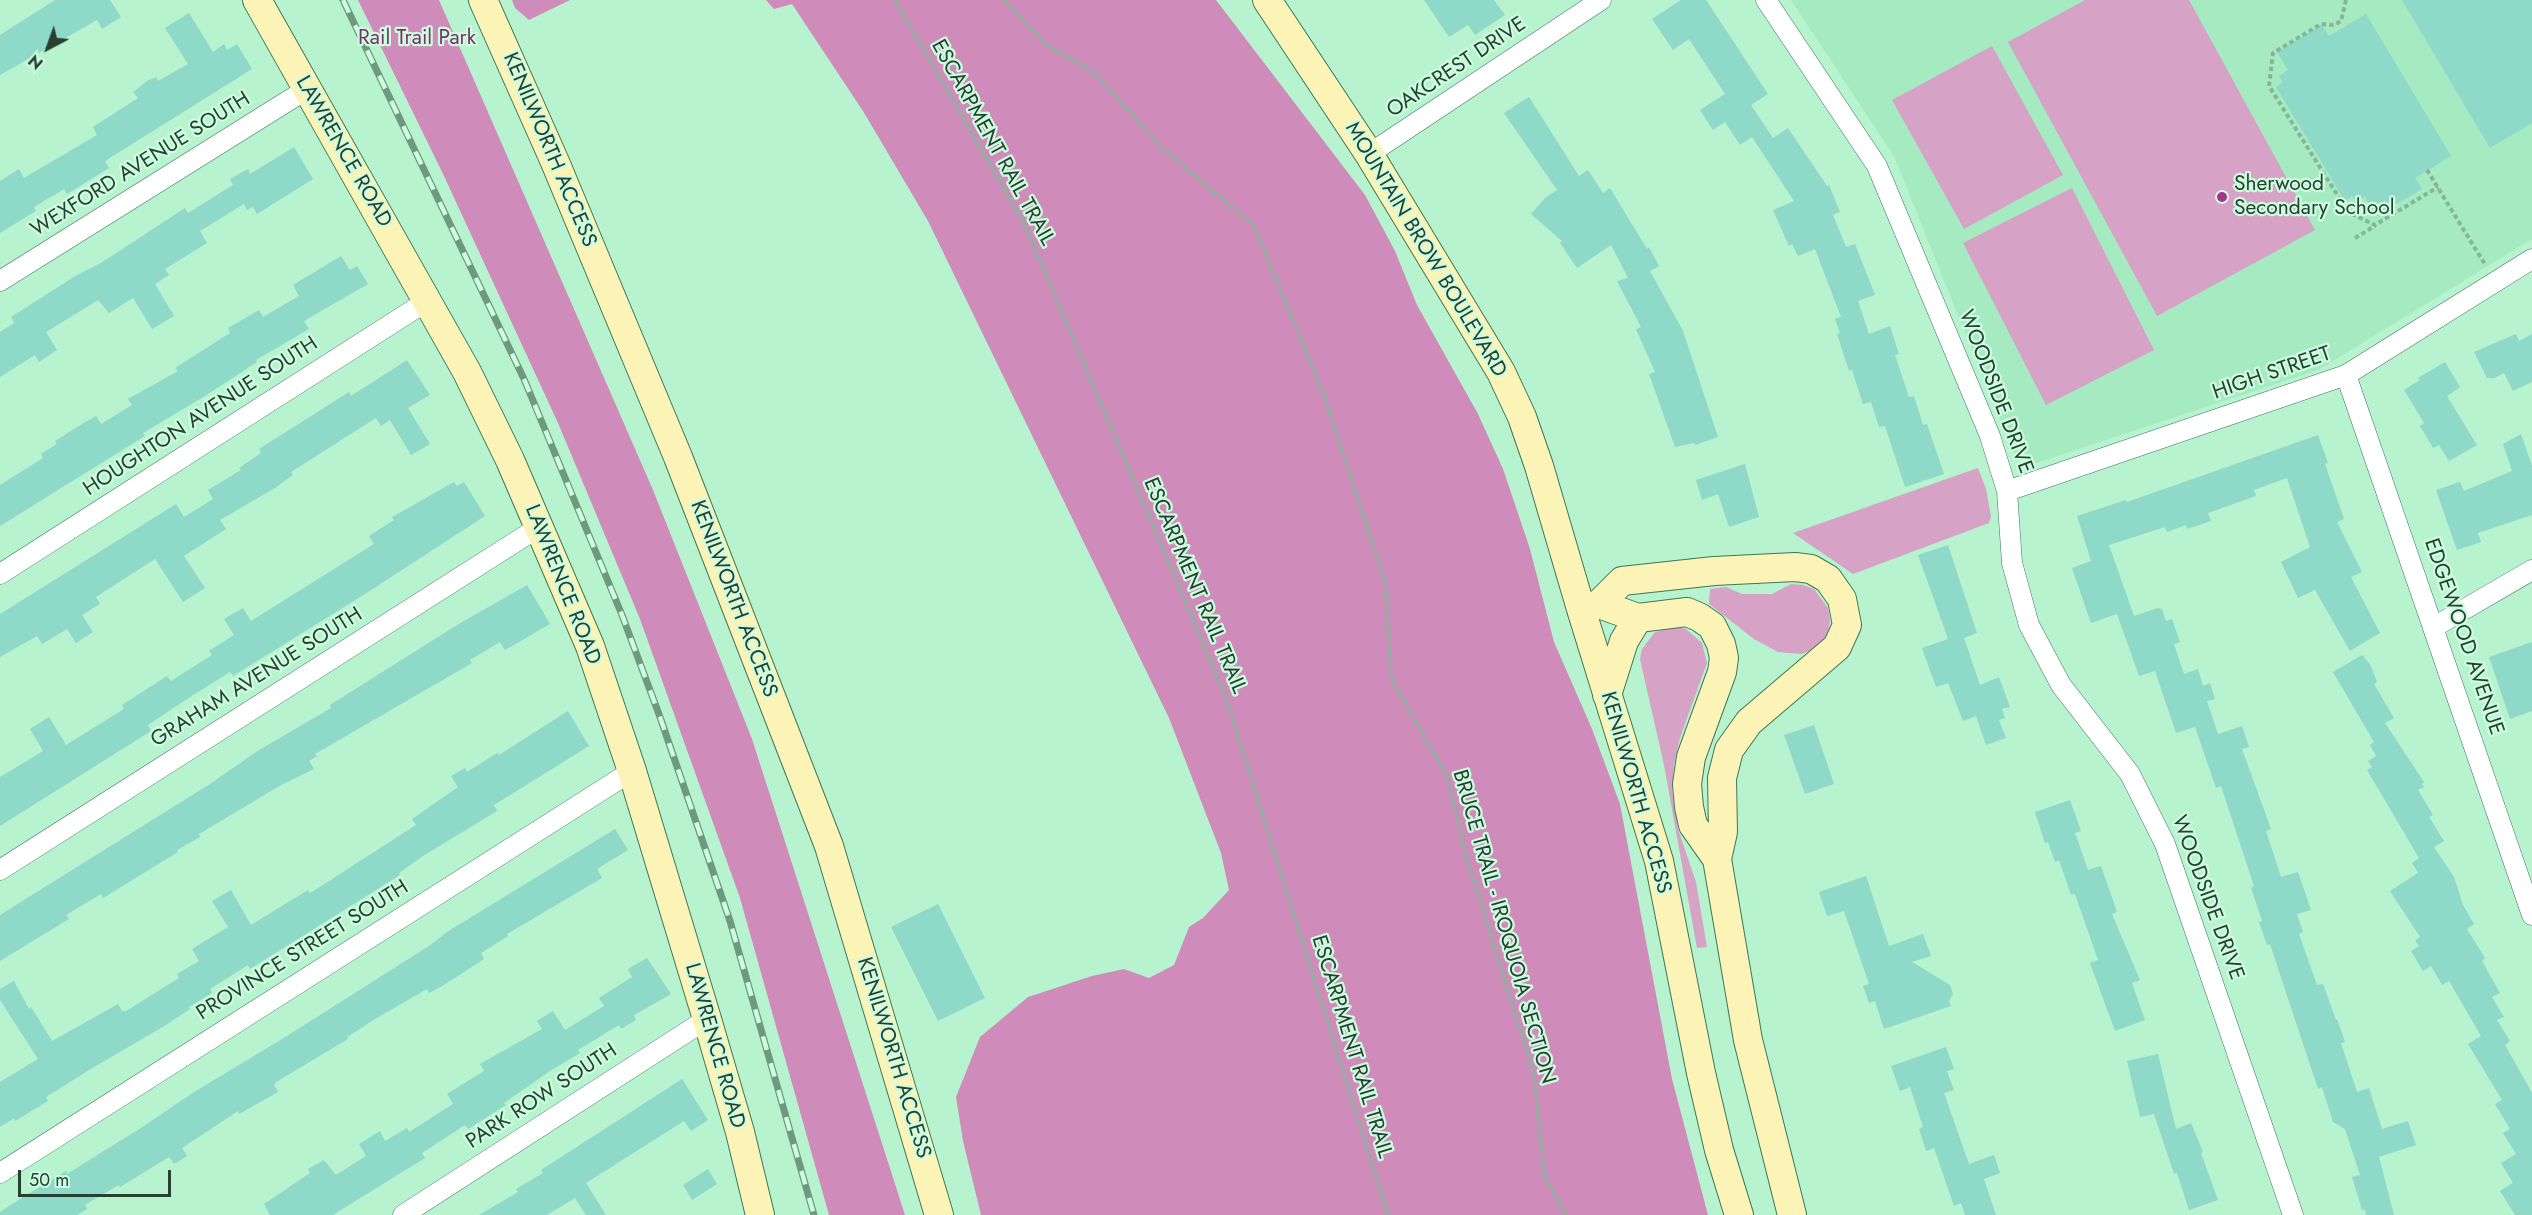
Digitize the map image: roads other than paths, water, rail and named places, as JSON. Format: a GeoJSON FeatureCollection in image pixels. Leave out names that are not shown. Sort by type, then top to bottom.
{"type":"FeatureCollection","features":[{"type":"Feature","properties":{"kind":"main road","name":"LAWRENCE ROAD"},"geometry":{"type":"LineString","coordinates":[[257,0],[466,372],[539,527],[590,646],[632,771],[708,1019],[740,1132],[760,1215]]}},
{"type":"Feature","properties":{"kind":"main road","name":"KENILWORTH ACCESS"},"geometry":{"type":"LineString","coordinates":[[483,0],[555,162],[678,457],[829,846],[939,1215]]}},
{"type":"Feature","properties":{"kind":"main road","name":"MOUNTAIN BROW BOULEVARD"},"geometry":{"type":"LineString","coordinates":[[1267,0],[1369,154],[1501,372],[1522,417],[1554,514]]}},
{"type":"Feature","properties":{"kind":"main road","name":"KENILWORTH ACCESS"},"geometry":{"type":"LineString","coordinates":[[1554,514],[1590,606],[1607,695],[1659,861],[1704,1084],[1719,1150],[1739,1215]]}},
{"type":"Feature","properties":{"kind":"main road"},"geometry":{"type":"LineString","coordinates":[[1590,606],[1623,581],[1714,571],[1795,567],[1811,569],[1828,579],[1842,599],[1847,626],[1837,647],[1754,717],[1729,750],[1722,778],[1723,832],[1717,859],[1748,1040],[1792,1215]]}},
{"type":"Feature","properties":{"kind":"main road"},"geometry":{"type":"LineString","coordinates":[[1590,606],[1638,618],[1687,612],[1712,626],[1721,644],[1724,658],[1722,672],[1691,757],[1687,784],[1693,825],[1717,859]]}},
{"type":"Feature","properties":{"kind":"main road"},"geometry":{"type":"LineString","coordinates":[[1607,695],[1624,641],[1638,618]]}},
{"type":"Feature","properties":{"kind":"street","name":"OAKCREST DRIVE"},"geometry":{"type":"LineString","coordinates":[[1369,154],[1601,0]]}},
{"type":"Feature","properties":{"kind":"street","name":"WOODSIDE DRIVE"},"geometry":{"type":"LineString","coordinates":[[1766,0],[1877,166],[1990,436],[2007,490],[2013,563],[2029,625],[2061,685],[2130,774],[2165,844],[2293,1215]]}},
{"type":"Feature","properties":{"kind":"street","name":"WEXFORD AVENUE SOUTH"},"geometry":{"type":"LineString","coordinates":[[0,281],[307,89]]}},
{"type":"Feature","properties":{"kind":"street","name":"HIGH STREET"},"geometry":{"type":"LineString","coordinates":[[2007,490],[2346,375],[2532,260]]}},
{"type":"Feature","properties":{"kind":"street","name":"HOUGHTON AVENUE SOUTH"},"geometry":{"type":"LineString","coordinates":[[0,574],[428,301]]}},
{"type":"Feature","properties":{"kind":"street","name":"EDGEWOOD AVENUE"},"geometry":{"type":"LineString","coordinates":[[2346,375],[2527,885],[2532,915]]}},
{"type":"Feature","properties":{"kind":"street","name":"GRAHAM AVENUE SOUTH"},"geometry":{"type":"LineString","coordinates":[[0,870],[539,527]]}},
{"type":"Feature","properties":{"kind":"street"},"geometry":{"type":"LineString","coordinates":[[2434,627],[2532,570]]}},
{"type":"Feature","properties":{"kind":"street","name":"PROVINCE STREET SOUTH"},"geometry":{"type":"LineString","coordinates":[[0,1173],[632,771]]}},
{"type":"Feature","properties":{"kind":"street","name":"PARK ROW SOUTH"},"geometry":{"type":"LineString","coordinates":[[403,1215],[708,1019]]}},
{"type":"Feature","properties":{"kind":"railway"},"geometry":{"type":"LineString","coordinates":[[343,0],[524,379],[622,615],[660,717],[730,921],[814,1215]]}},
{"type":"Feature","properties":{"kind":"place","name":"Sherwood Secondary School"},"geometry":{"type":"Point","coordinates":[2222,197]}},
{"type":"Feature","properties":{"kind":"park label","name":"Rail Trail Park"},"geometry":{"type":"Point","coordinates":[417,39]}}]}
